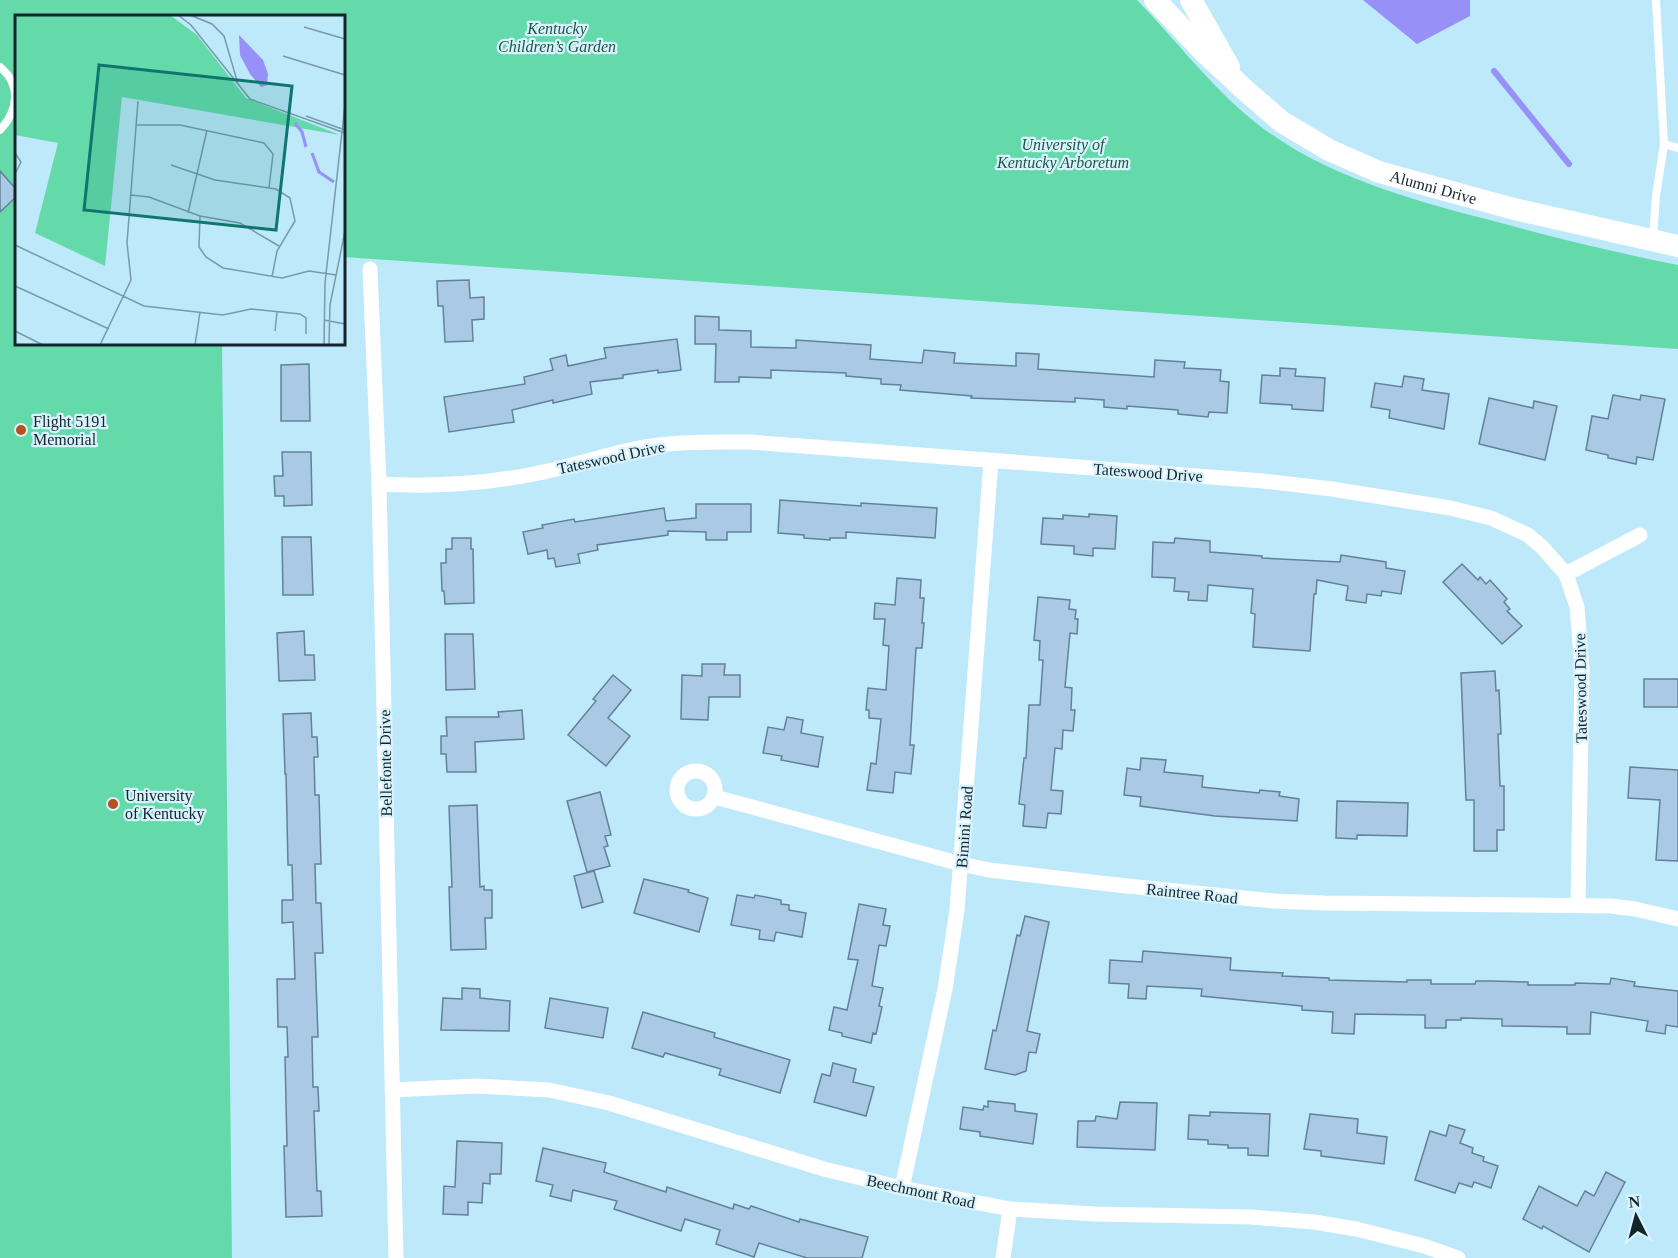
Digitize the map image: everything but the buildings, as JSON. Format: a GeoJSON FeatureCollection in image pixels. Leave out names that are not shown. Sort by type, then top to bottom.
{"type":"FeatureCollection","features":[{"type":"Feature","properties":{"kind":"main road","name":"Alumni Drive"},"geometry":{"type":"LineString","coordinates":[[1155,0],[1204,52],[1282,122],[1329,150],[1379,172],[1514,209],[1678,246]]}},
{"type":"Feature","properties":{"kind":"main road","name":"Alumni Drive"},"geometry":{"type":"LineString","coordinates":[[1191,0],[1237,81]]}},
{"type":"Feature","properties":{"kind":"main road","name":"Alumni Drive"},"geometry":{"type":"LineString","coordinates":[[1653,239],[1678,239]]}},
{"type":"Feature","properties":{"kind":"street","name":"Bellefonte Drive"},"geometry":{"type":"LineString","coordinates":[[370,269],[379,484],[396,1258]]}},
{"type":"Feature","properties":{"kind":"street","name":"Tateswood Drive"},"geometry":{"type":"LineString","coordinates":[[379,484],[459,484],[505,480],[625,452],[680,443],[750,442],[1263,481],[1343,490],[1450,508],[1491,518],[1528,536],[1542,547],[1566,574],[1577,607],[1582,669],[1578,905]]}},
{"type":"Feature","properties":{"kind":"street","name":"Bimini Road"},"geometry":{"type":"LineString","coordinates":[[902,1188],[950,960],[961,864],[991,461]]}},
{"type":"Feature","properties":{"kind":"street"},"geometry":{"type":"LineString","coordinates":[[1566,574],[1640,535]]}},
{"type":"Feature","properties":{"kind":"street","name":"Raintree Road"},"geometry":{"type":"LineString","coordinates":[[715,797],[989,870],[1272,901],[1490,906],[1578,905],[1635,909],[1678,919]]}},
{"type":"Feature","properties":{"kind":"street","name":"Beechmont Road"},"geometry":{"type":"LineString","coordinates":[[392,1090],[476,1086],[549,1090],[609,1103],[825,1169],[902,1188],[1010,1209],[1105,1215],[1251,1217],[1314,1222],[1356,1229],[1424,1246],[1458,1258]]}},
{"type":"Feature","properties":{"kind":"street"},"geometry":{"type":"LineString","coordinates":[[1003,1258],[1010,1209]]}},
{"type":"Feature","properties":{"kind":"lane"},"geometry":{"type":"LineString","coordinates":[[1653,239],[1656,196],[1665,144],[1656,0]]}},
{"type":"Feature","properties":{"kind":"lane"},"geometry":{"type":"LineString","coordinates":[[0,67],[12,80],[15,90]]}},
{"type":"Feature","properties":{"kind":"lane"},"geometry":{"type":"LineString","coordinates":[[0,130],[8,122],[15,106]]}},
{"type":"Feature","properties":{"kind":"lane"},"geometry":{"type":"LineString","coordinates":[[1665,144],[1678,148]]}},
{"type":"Feature","properties":{"kind":"green space","name":"University of Kentucky Arboretum"},"geometry":{"type":"Polygon","coordinates":[[[0,0],[1137,0],[1202,72],[1244,113],[1272,135],[1333,169],[1365,183],[1433,205],[1567,240],[1678,265],[1678,349],[345,257],[345,15],[15,15],[15,345],[222,345],[232,1258],[0,1258],[0,0]]]}},
{"type":"Feature","properties":{"kind":"shaded area"},"geometry":{"type":"Polygon","coordinates":[[[1363,0],[1470,0],[1470,16],[1417,44],[1363,0]]]}},
{"type":"Feature","properties":{"kind":"waterway"},"geometry":{"type":"LineString","coordinates":[[1494,71],[1569,164]]}},
{"type":"Feature","properties":{"kind":"place","name":"Flight 5191 Memorial"},"geometry":{"type":"Point","coordinates":[21,430]}},
{"type":"Feature","properties":{"kind":"place","name":"University of Kentucky"},"geometry":{"type":"Point","coordinates":[113,804]}},
{"type":"Feature","properties":{"kind":"park label","name":"Kentucky Children’s Garden"},"geometry":{"type":"Point","coordinates":[557,37]}}]}
